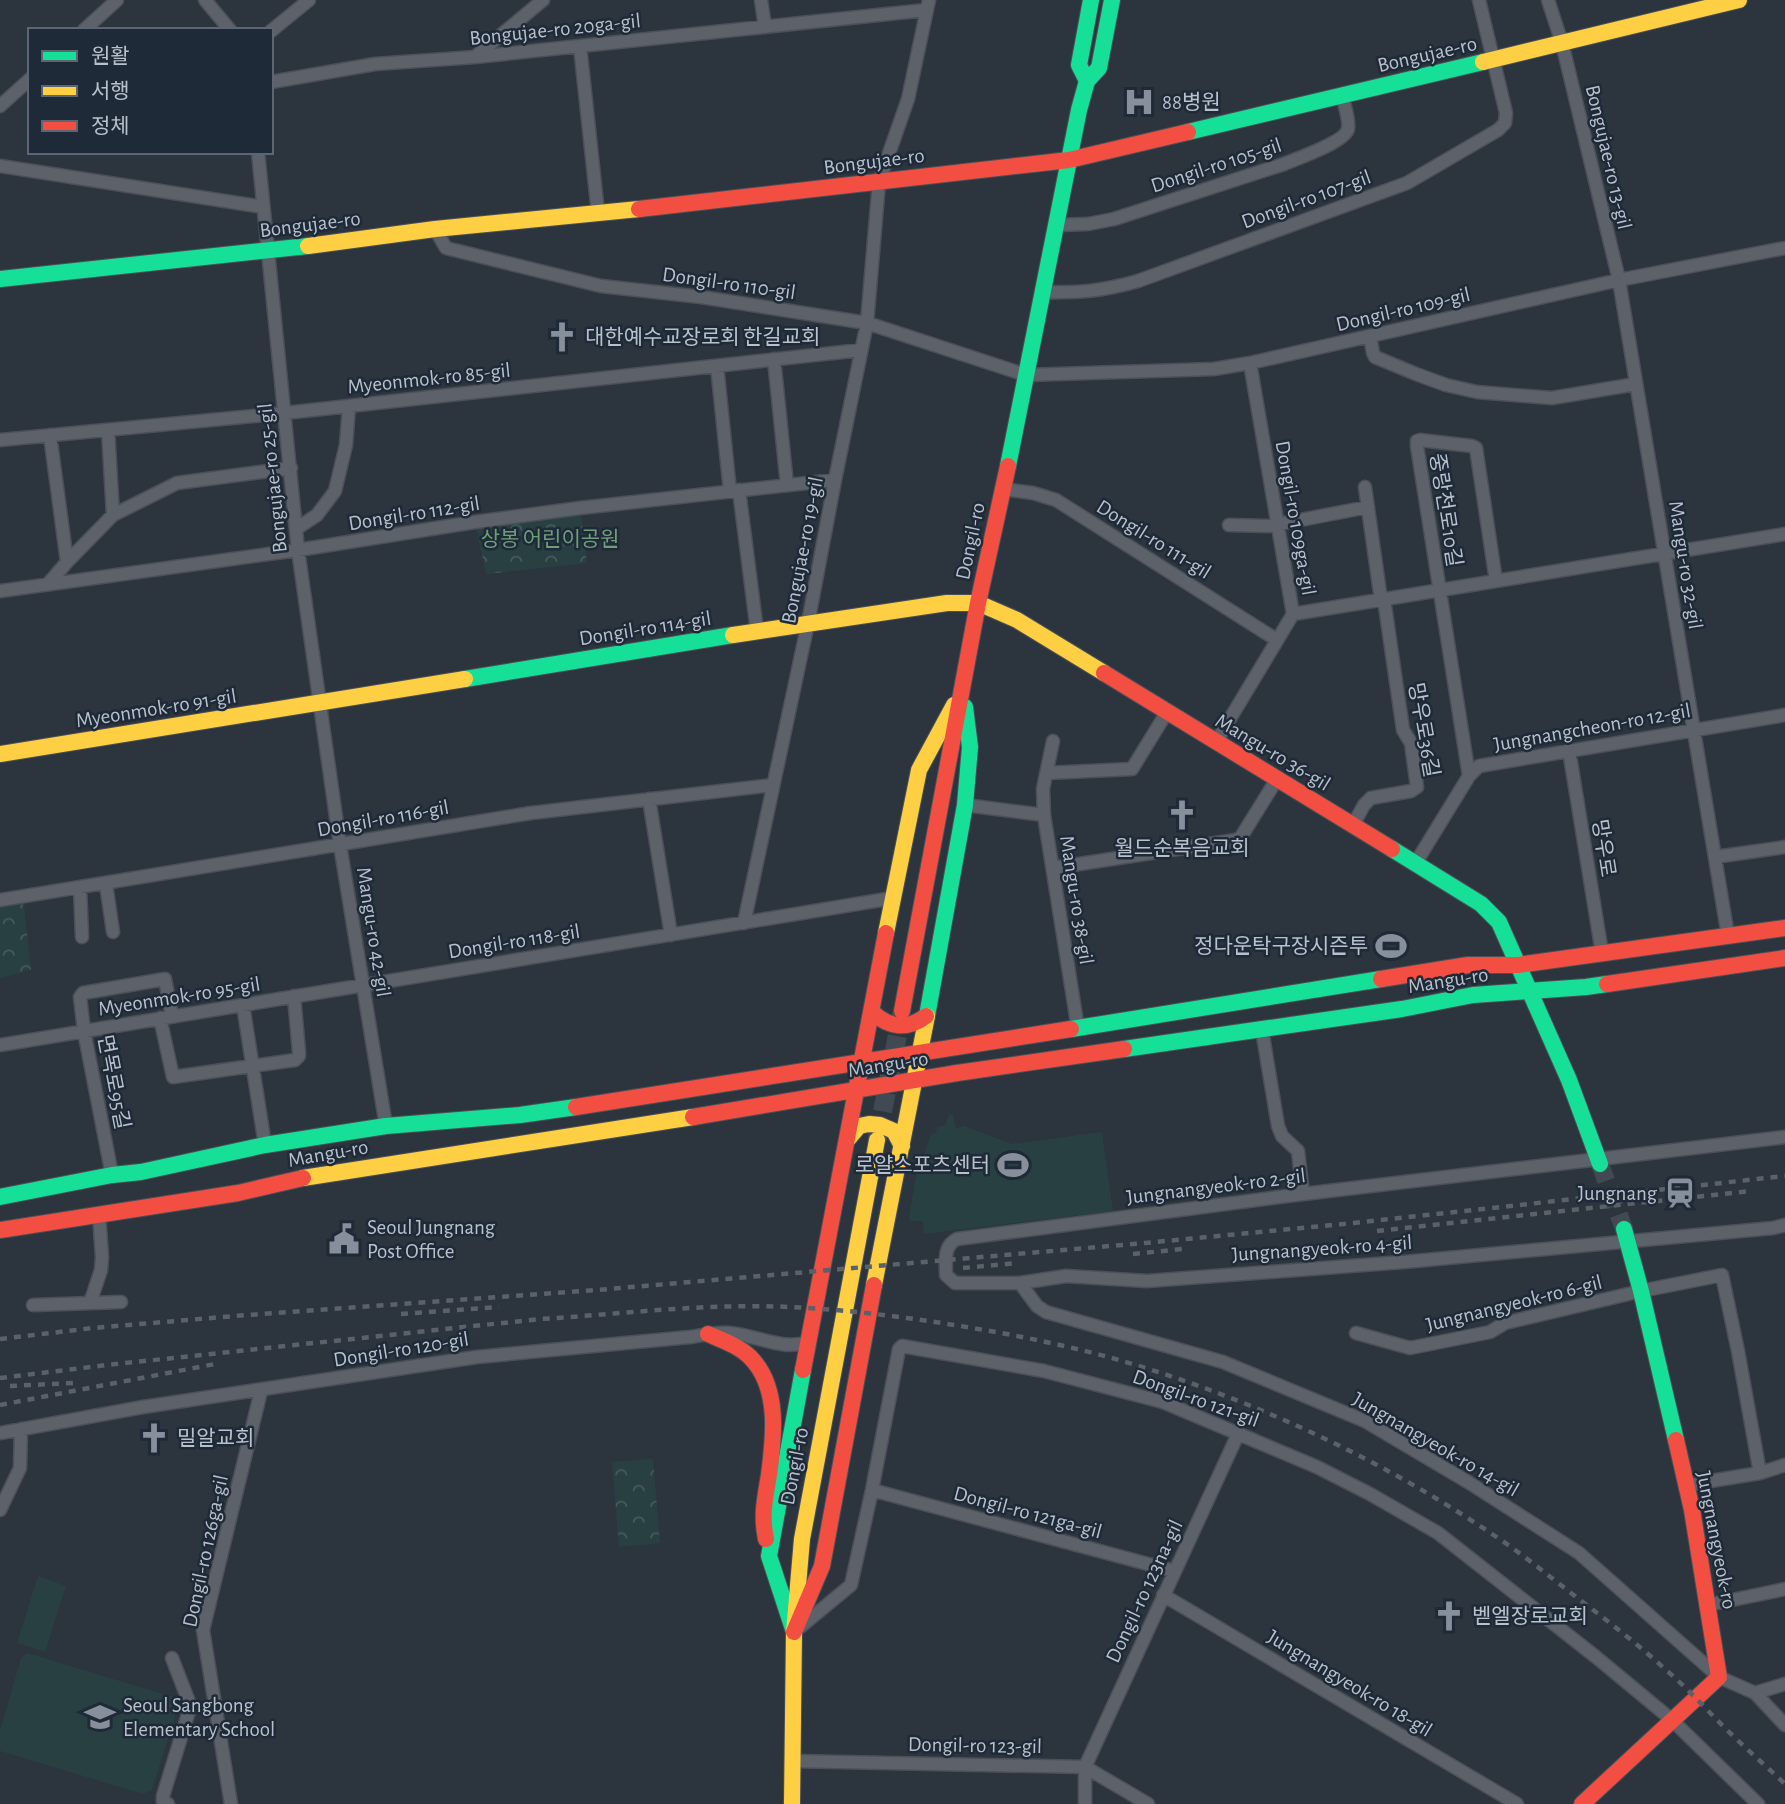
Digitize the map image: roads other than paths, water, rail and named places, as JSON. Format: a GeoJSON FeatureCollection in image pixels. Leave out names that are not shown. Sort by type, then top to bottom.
{"type":"FeatureCollection","features":[{"type":"Feature","properties":{"kind":"main road","name":"Dongil-ro"},"geometry":{"type":"LineString","coordinates":[[1087,80],[1079,65],[1091,0]]}},
{"type":"Feature","properties":{"kind":"main road","name":"Dongil-ro"},"geometry":{"type":"LineString","coordinates":[[902,1011],[978,603],[1079,110],[1087,80],[1099,68],[1112,0]]}},
{"type":"Feature","properties":{"kind":"main road","name":"Bongujae-ro"},"geometry":{"type":"LineString","coordinates":[[0,279],[1069,160],[1731,1]]}},
{"type":"Feature","properties":{"kind":"main road","name":"Dongil-ro 114-gil"},"geometry":{"type":"LineString","coordinates":[[319,702],[808,623],[947,603],[978,603]]}},
{"type":"Feature","properties":{"kind":"main road","name":"Mangu-ro 36-gil"},"geometry":{"type":"LineString","coordinates":[[978,603],[1017,620],[1481,904],[1499,922],[1518,965]]}},
{"type":"Feature","properties":{"kind":"main road"},"geometry":{"type":"LineString","coordinates":[[794,1632],[822,1566],[965,804],[970,747],[962,689]]}},
{"type":"Feature","properties":{"kind":"main road"},"geometry":{"type":"LineString","coordinates":[[769,1556],[919,770],[962,689]]}},
{"type":"Feature","properties":{"kind":"main road","name":"Myeonmok-ro 91-gil"},"geometry":{"type":"LineString","coordinates":[[0,754],[319,702]]}},
{"type":"Feature","properties":{"kind":"main road","name":"Mangu-ro"},"geometry":{"type":"LineString","coordinates":[[0,1197],[112,1175],[141,1172],[265,1145],[386,1126],[520,1115],[1078,1029],[1454,967],[1518,965],[1785,928]]}},
{"type":"Feature","properties":{"kind":"main road","name":"Mangu-ro"},"geometry":{"type":"LineString","coordinates":[[0,1230],[238,1193],[314,1175],[957,1073],[1402,1009],[1473,995],[1586,987],[1785,958]]}},
{"type":"Feature","properties":{"kind":"main road"},"geometry":{"type":"LineString","coordinates":[[1518,965],[1569,1080],[1599,1161]]}},
{"type":"Feature","properties":{"kind":"main road"},"geometry":{"type":"LineString","coordinates":[[872,1012],[884,1023],[903,1027],[920,1023],[926,1016]]}},
{"type":"Feature","properties":{"kind":"main road"},"geometry":{"type":"LineString","coordinates":[[848,1139],[853,1130],[861,1125],[871,1124],[889,1127],[897,1133],[902,1146]]}},
{"type":"Feature","properties":{"kind":"main road","name":"Dongil-ro"},"geometry":{"type":"LineString","coordinates":[[792,1804],[794,1632],[798,1573],[807,1503],[877,1140]]}},
{"type":"Feature","properties":{"kind":"main road","name":"Jungnangyeok-ro"},"geometry":{"type":"LineString","coordinates":[[1626,1235],[1686,1485],[1719,1677]]}},
{"type":"Feature","properties":{"kind":"main road"},"geometry":{"type":"LineString","coordinates":[[708,1334],[752,1358],[766,1380],[772,1404],[774,1446],[762,1521],[769,1556],[794,1632]]}},
{"type":"Feature","properties":{"kind":"main road"},"geometry":{"type":"LineString","coordinates":[[1582,1804],[1719,1677]]}},
{"type":"Feature","properties":{"kind":"street"},"geometry":{"type":"LineString","coordinates":[[86,28],[117,0]]}},
{"type":"Feature","properties":{"kind":"street"},"geometry":{"type":"LineString","coordinates":[[205,0],[228,28]]}},
{"type":"Feature","properties":{"kind":"street"},"geometry":{"type":"LineString","coordinates":[[273,29],[309,0]]}},
{"type":"Feature","properties":{"kind":"street"},"geometry":{"type":"LineString","coordinates":[[475,57],[542,0]]}},
{"type":"Feature","properties":{"kind":"street"},"geometry":{"type":"LineString","coordinates":[[761,0],[765,27]]}},
{"type":"Feature","properties":{"kind":"street"},"geometry":{"type":"LineString","coordinates":[[1479,0],[1494,60]]}},
{"type":"Feature","properties":{"kind":"street","name":"Bongujae-ro 13-gil"},"geometry":{"type":"LineString","coordinates":[[1548,0],[1562,43],[1619,280]]}},
{"type":"Feature","properties":{"kind":"street","name":"Bongujae-ro 20ga-gil"},"geometry":{"type":"LineString","coordinates":[[273,82],[375,64],[475,57],[765,27],[928,5]]}},
{"type":"Feature","properties":{"kind":"street","name":"Bongujae-ro 19-gil"},"geometry":{"type":"LineString","coordinates":[[744,923],[808,623],[867,323],[879,182],[908,99],[928,5]]}},
{"type":"Feature","properties":{"kind":"street"},"geometry":{"type":"LineString","coordinates":[[580,46],[598,213]]}},
{"type":"Feature","properties":{"kind":"street","name":"Dongil-ro 107-gil"},"geometry":{"type":"LineString","coordinates":[[1043,292],[1107,290],[1138,281],[1417,179],[1503,126],[1506,113],[1494,60]]}},
{"type":"Feature","properties":{"kind":"street"},"geometry":{"type":"LineString","coordinates":[[0,106],[28,81]]}},
{"type":"Feature","properties":{"kind":"street","name":"Dongil-ro 105-gil"},"geometry":{"type":"LineString","coordinates":[[1056,225],[1110,220],[1311,153],[1342,137],[1346,132],[1348,125],[1342,95]]}},
{"type":"Feature","properties":{"kind":"street","name":"Bongujae-ro 25-gil"},"geometry":{"type":"LineString","coordinates":[[258,154],[298,550],[319,702]]}},
{"type":"Feature","properties":{"kind":"street"},"geometry":{"type":"LineString","coordinates":[[0,166],[263,206]]}},
{"type":"Feature","properties":{"kind":"street","name":"Dongil-ro 110-gil"},"geometry":{"type":"LineString","coordinates":[[435,229],[446,248],[601,286],[701,297],[867,323],[1026,375]]}},
{"type":"Feature","properties":{"kind":"street","name":"Dongil-ro 109-gil"},"geometry":{"type":"LineString","coordinates":[[1026,375],[1214,369],[1250,363],[1619,280],[1785,247]]}},
{"type":"Feature","properties":{"kind":"street","name":"Mangu-ro 32-gil"},"geometry":{"type":"LineString","coordinates":[[1619,280],[1728,936]]}},
{"type":"Feature","properties":{"kind":"street"},"geometry":{"type":"LineString","coordinates":[[1370,336],[1375,357],[1451,387],[1472,391],[1552,398],[1636,384]]}},
{"type":"Feature","properties":{"kind":"street","name":"Myeonmok-ro 85-gil"},"geometry":{"type":"LineString","coordinates":[[0,440],[285,413],[861,350]]}},
{"type":"Feature","properties":{"kind":"street"},"geometry":{"type":"LineString","coordinates":[[774,359],[787,485]]}},
{"type":"Feature","properties":{"kind":"street","name":"Dongil-ro 109ga-gil"},"geometry":{"type":"LineString","coordinates":[[1216,742],[1293,614],[1250,363]]}},
{"type":"Feature","properties":{"kind":"street"},"geometry":{"type":"LineString","coordinates":[[718,366],[734,491],[757,632]]}},
{"type":"Feature","properties":{"kind":"street"},"geometry":{"type":"LineString","coordinates":[[296,529],[317,515],[335,491],[346,445],[349,406]]}},
{"type":"Feature","properties":{"kind":"street"},"geometry":{"type":"LineString","coordinates":[[108,430],[113,515]]}},
{"type":"Feature","properties":{"kind":"street"},"geometry":{"type":"LineString","coordinates":[[50,435],[67,562]]}},
{"type":"Feature","properties":{"kind":"street","name":"중랑천로10길"},"geometry":{"type":"LineString","coordinates":[[1469,776],[1438,590],[1417,441],[1476,448],[1496,580]]}},
{"type":"Feature","properties":{"kind":"street"},"geometry":{"type":"LineString","coordinates":[[48,584],[113,515],[177,483],[291,468]]}},
{"type":"Feature","properties":{"kind":"street","name":"Dongil-ro 112-gil"},"geometry":{"type":"LineString","coordinates":[[0,591],[527,515],[835,480]]}},
{"type":"Feature","properties":{"kind":"street"},"geometry":{"type":"LineString","coordinates":[[1365,487],[1383,599]]}},
{"type":"Feature","properties":{"kind":"street","name":"Dongil-ro 111-gil"},"geometry":{"type":"LineString","coordinates":[[1003,489],[1041,495],[1062,503],[1277,640]]}},
{"type":"Feature","properties":{"kind":"street"},"geometry":{"type":"LineString","coordinates":[[1229,525],[1266,526],[1368,507]]}},
{"type":"Feature","properties":{"kind":"street"},"geometry":{"type":"LineString","coordinates":[[1293,614],[1785,534]]}},
{"type":"Feature","properties":{"kind":"street","name":"망우로36길"},"geometry":{"type":"LineString","coordinates":[[1353,825],[1371,798],[1411,791],[1416,787],[1411,743],[1403,730],[1383,599]]}},
{"type":"Feature","properties":{"kind":"street","name":"Mangu-ro 42-gil"},"geometry":{"type":"LineString","coordinates":[[319,702],[386,1126]]}},
{"type":"Feature","properties":{"kind":"street"},"geometry":{"type":"LineString","coordinates":[[1047,773],[1132,769],[1167,712]]}},
{"type":"Feature","properties":{"kind":"street","name":"Jungnangcheon-ro 12-gil"},"geometry":{"type":"LineString","coordinates":[[1469,776],[1479,766],[1785,715]]}},
{"type":"Feature","properties":{"kind":"street"},"geometry":{"type":"LineString","coordinates":[[1044,815],[1043,797],[1054,741]]}},
{"type":"Feature","properties":{"kind":"street","name":"망우로"},"geometry":{"type":"LineString","coordinates":[[1569,750],[1602,953]]}},
{"type":"Feature","properties":{"kind":"street"},"geometry":{"type":"LineString","coordinates":[[1415,864],[1469,776]]}},
{"type":"Feature","properties":{"kind":"street"},"geometry":{"type":"LineString","coordinates":[[1053,868],[1236,840],[1241,837],[1277,779]]}},
{"type":"Feature","properties":{"kind":"street","name":"Dongil-ro 116-gil"},"geometry":{"type":"LineString","coordinates":[[0,901],[531,813],[773,785]]}},
{"type":"Feature","properties":{"kind":"street"},"geometry":{"type":"LineString","coordinates":[[649,799],[671,935]]}},
{"type":"Feature","properties":{"kind":"street","name":"Mangu-ro 38-gil"},"geometry":{"type":"LineString","coordinates":[[965,804],[1044,815],[1078,1029]]}},
{"type":"Feature","properties":{"kind":"street"},"geometry":{"type":"LineString","coordinates":[[1715,857],[1785,847]]}},
{"type":"Feature","properties":{"kind":"street"},"geometry":{"type":"LineString","coordinates":[[106,884],[113,932]]}},
{"type":"Feature","properties":{"kind":"street"},"geometry":{"type":"LineString","coordinates":[[80,888],[82,937]]}},
{"type":"Feature","properties":{"kind":"street","name":"Dongil-ro 118-gil"},"geometry":{"type":"LineString","coordinates":[[364,984],[893,898]]}},
{"type":"Feature","properties":{"kind":"street","name":"면목로95길"},"geometry":{"type":"LineString","coordinates":[[112,1175],[84,1031],[80,994],[165,979],[173,1077],[295,1060],[299,1056],[293,996]]}},
{"type":"Feature","properties":{"kind":"street","name":"Myeonmok-ro 95-gil"},"geometry":{"type":"LineString","coordinates":[[0,1045],[364,984]]}},
{"type":"Feature","properties":{"kind":"street"},"geometry":{"type":"LineString","coordinates":[[243,1004],[265,1145]]}},
{"type":"Feature","properties":{"kind":"street"},"geometry":{"type":"LineString","coordinates":[[1262,1030],[1278,1126],[1282,1136],[1298,1151],[1303,1194]]}},
{"type":"Feature","properties":{"kind":"street","name":"Jungnangyeok-ro 2-gil"},"geometry":{"type":"LineString","coordinates":[[1020,1283],[955,1283],[946,1275],[947,1248],[957,1239],[1303,1194],[1785,1137]]}},
{"type":"Feature","properties":{"kind":"street"},"geometry":{"type":"LineString","coordinates":[[90,1303],[101,1270],[99,1214]]}},
{"type":"Feature","properties":{"kind":"street","name":"Jungnangyeok-ro 4-gil"},"geometry":{"type":"LineString","coordinates":[[1020,1283],[1059,1276],[1147,1281],[1390,1263],[1626,1235],[1773,1228],[1785,1225]]}},
{"type":"Feature","properties":{"kind":"street","name":"Jungnangyeok-ro 6-gil"},"geometry":{"type":"LineString","coordinates":[[1356,1333],[1410,1348],[1490,1332],[1505,1323],[1641,1291],[1722,1275],[1760,1473]]}},
{"type":"Feature","properties":{"kind":"street","name":"Jungnangyeok-ro 14-gil"},"geometry":{"type":"LineString","coordinates":[[1020,1283],[1037,1306],[1046,1311],[1223,1362],[1365,1421],[1468,1482],[1579,1553],[1719,1677],[1755,1693]]}},
{"type":"Feature","properties":{"kind":"street"},"geometry":{"type":"LineString","coordinates":[[33,1305],[121,1302]]}},
{"type":"Feature","properties":{"kind":"street","name":"Dongil-ro 120-gil"},"geometry":{"type":"LineString","coordinates":[[0,1433],[143,1408],[477,1357],[708,1334],[733,1333],[793,1345],[808,1342]]}},
{"type":"Feature","properties":{"kind":"street","name":"Dongil-ro 121-gil"},"geometry":{"type":"LineString","coordinates":[[794,1632],[851,1585],[899,1349],[902,1346],[1044,1371],[1163,1402],[1239,1432],[1317,1467],[1438,1533],[1672,1720],[1758,1804]]}},
{"type":"Feature","properties":{"kind":"street","name":"Dongil-ro 126ga-gil"},"geometry":{"type":"LineString","coordinates":[[230,1804],[203,1630],[261,1391]]}},
{"type":"Feature","properties":{"kind":"street"},"geometry":{"type":"LineString","coordinates":[[0,1510],[20,1468],[21,1429]]}},
{"type":"Feature","properties":{"kind":"street","name":"Dongil-ro 123na-gil"},"geometry":{"type":"LineString","coordinates":[[1085,1767],[1239,1432]]}},
{"type":"Feature","properties":{"kind":"street"},"geometry":{"type":"LineString","coordinates":[[1686,1485],[1785,1467]]}},
{"type":"Feature","properties":{"kind":"street","name":"Dongil-ro 121ga-gil"},"geometry":{"type":"LineString","coordinates":[[872,1490],[1174,1571]]}},
{"type":"Feature","properties":{"kind":"street"},"geometry":{"type":"LineString","coordinates":[[1708,1605],[1785,1589]]}},
{"type":"Feature","properties":{"kind":"street","name":"Jungnangyeok-ro 18-gil"},"geometry":{"type":"LineString","coordinates":[[1163,1595],[1517,1804]]}},
{"type":"Feature","properties":{"kind":"street"},"geometry":{"type":"LineString","coordinates":[[168,1804],[163,1801],[163,1796],[190,1709],[190,1702],[172,1658]]}},
{"type":"Feature","properties":{"kind":"street"},"geometry":{"type":"LineString","coordinates":[[1785,1684],[1755,1693],[1785,1725]]}},
{"type":"Feature","properties":{"kind":"street","name":"Dongil-ro 123-gil"},"geometry":{"type":"LineString","coordinates":[[792,1761],[1085,1767],[1148,1804]]}},
{"type":"Feature","properties":{"kind":"street"},"geometry":{"type":"LineString","coordinates":[[1085,1767],[1085,1804]]}},
{"type":"Feature","properties":{"kind":"tunnel"},"geometry":{"type":"LineString","coordinates":[[877,1140],[902,1012]]}},
{"type":"Feature","properties":{"kind":"tunnel"},"geometry":{"type":"LineString","coordinates":[[1600,1164],[1624,1229]]}},
{"type":"Feature","properties":{"kind":"railway"},"geometry":{"type":"LineString","coordinates":[[0,1339],[235,1316],[597,1290],[1145,1243],[1785,1176]]}},
{"type":"Feature","properties":{"kind":"railway"},"geometry":{"type":"LineString","coordinates":[[1377,1231],[1750,1191]]}},
{"type":"Feature","properties":{"kind":"railway"},"geometry":{"type":"LineString","coordinates":[[1133,1254],[1182,1249]]}},
{"type":"Feature","properties":{"kind":"railway"},"geometry":{"type":"LineString","coordinates":[[963,1268],[1018,1263]]}},
{"type":"Feature","properties":{"kind":"railway"},"geometry":{"type":"LineString","coordinates":[[0,1378],[540,1319],[727,1306],[808,1308],[881,1315],[979,1329],[1068,1347],[1162,1373],[1262,1410],[1359,1455],[1451,1508],[1521,1554],[1640,1647],[1785,1784]]}},
{"type":"Feature","properties":{"kind":"railway"},"geometry":{"type":"LineString","coordinates":[[401,1314],[499,1307]]}},
{"type":"Feature","properties":{"kind":"railway"},"geometry":{"type":"LineString","coordinates":[[0,1405],[215,1364]]}},
{"type":"Feature","properties":{"kind":"railway"},"geometry":{"type":"LineString","coordinates":[[10,1386],[73,1383]]}},
{"type":"Feature","properties":{"kind":"place","name":"88병원"},"geometry":{"type":"Point","coordinates":[1139,102]}},
{"type":"Feature","properties":{"kind":"place","name":"대한예수교장로회 한길교회"},"geometry":{"type":"Point","coordinates":[562,337]}},
{"type":"Feature","properties":{"kind":"place","name":"월드순복음교회"},"geometry":{"type":"Point","coordinates":[1182,815]}},
{"type":"Feature","properties":{"kind":"place","name":"정다운탁구장시즌투"},"geometry":{"type":"Point","coordinates":[1391,946]}},
{"type":"Feature","properties":{"kind":"place","name":"로얄스포츠센터"},"geometry":{"type":"Point","coordinates":[1013,1165]}},
{"type":"Feature","properties":{"kind":"place","name":"Jungnang"},"geometry":{"type":"Point","coordinates":[1680,1193]}},
{"type":"Feature","properties":{"kind":"place","name":"Seoul Jungnang Post Office"},"geometry":{"type":"Point","coordinates":[344,1239]}},
{"type":"Feature","properties":{"kind":"place","name":"밀알교회"},"geometry":{"type":"Point","coordinates":[154,1438]}},
{"type":"Feature","properties":{"kind":"place","name":"벧엘장로교회"},"geometry":{"type":"Point","coordinates":[1449,1616]}},
{"type":"Feature","properties":{"kind":"place","name":"Seoul Sangbong Elementary School"},"geometry":{"type":"Point","coordinates":[100,1717]}},
{"type":"Feature","properties":{"kind":"park label","name":"상봉 어린이공원"},"geometry":{"type":"Point","coordinates":[550,539]}}]}
